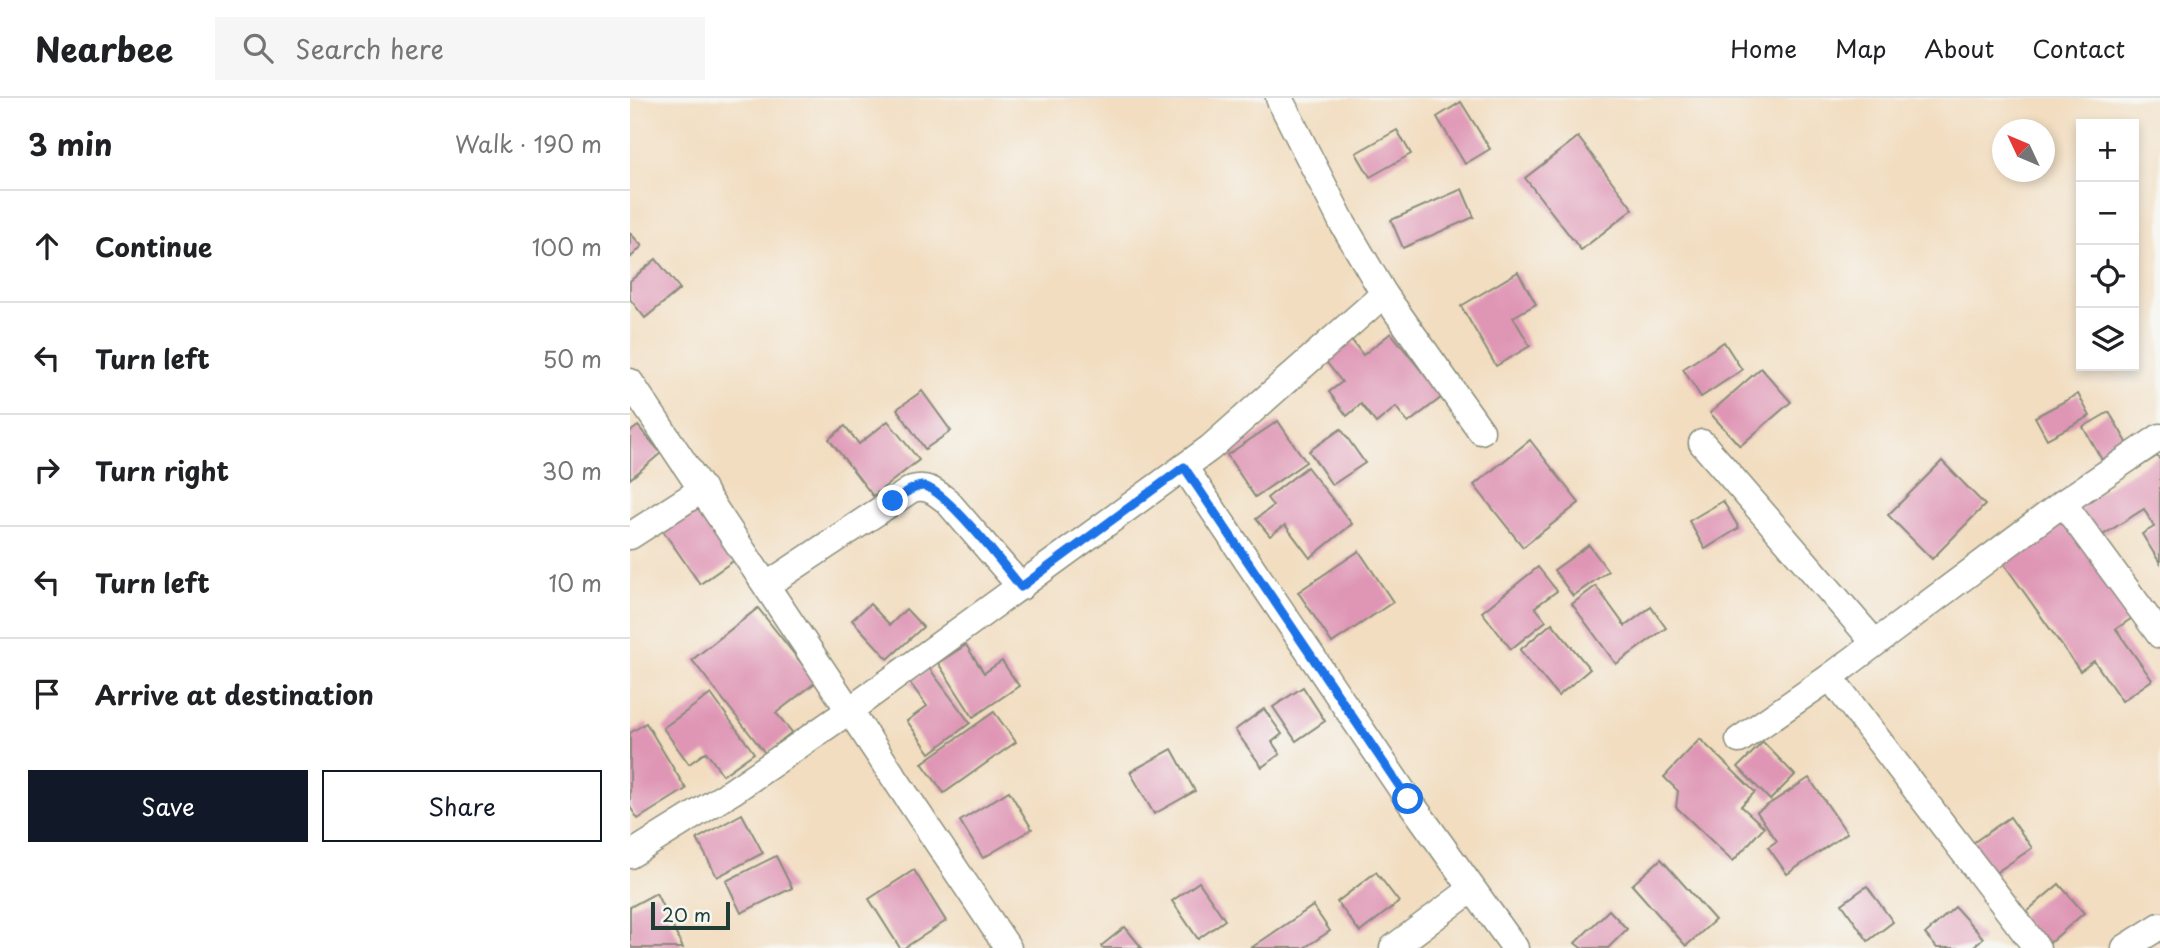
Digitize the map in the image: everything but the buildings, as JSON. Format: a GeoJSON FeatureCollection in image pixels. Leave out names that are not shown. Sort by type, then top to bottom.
{"type":"FeatureCollection","features":[{"type":"Feature","properties":{"kind":"street"},"geometry":{"type":"LineString","coordinates":[[1279,98],[1343,224],[1384,294],[1481,431]]}},
{"type":"Feature","properties":{"kind":"street"},"geometry":{"type":"LineString","coordinates":[[630,855],[733,790],[850,710],[1210,448],[1384,294]]}},
{"type":"Feature","properties":{"kind":"street"},"geometry":{"type":"LineString","coordinates":[[630,382],[1008,948]]}},
{"type":"Feature","properties":{"kind":"street"},"geometry":{"type":"LineString","coordinates":[[1739,740],[1830,677],[2063,502],[2160,437]]}},
{"type":"Feature","properties":{"kind":"street"},"geometry":{"type":"LineString","coordinates":[[1702,443],[1875,643]]}},
{"type":"Feature","properties":{"kind":"street"},"geometry":{"type":"LineString","coordinates":[[1184,467],[1346,709],[1515,948]]}},
{"type":"Feature","properties":{"kind":"street"},"geometry":{"type":"LineString","coordinates":[[767,584],[902,495],[924,486],[947,500],[1021,587]]}},
{"type":"Feature","properties":{"kind":"street"},"geometry":{"type":"LineString","coordinates":[[630,536],[703,489]]}},
{"type":"Feature","properties":{"kind":"street"},"geometry":{"type":"LineString","coordinates":[[2063,502],[2160,635]]}},
{"type":"Feature","properties":{"kind":"street"},"geometry":{"type":"LineString","coordinates":[[1830,677],[2037,948]]}},
{"type":"Feature","properties":{"kind":"street"},"geometry":{"type":"LineString","coordinates":[[1393,948],[1472,889]]}},
{"type":"Feature","properties":{"kind":"street"},"geometry":{"type":"LineString","coordinates":[[2125,948],[2160,926]]}},
{"type":"Feature","properties":{"kind":"route"},"geometry":{"type":"LineString","coordinates":[[893,501],[912,489],[924,486],[935,491],[947,500],[1021,587],[1184,467],[1408,799]]}}]}
